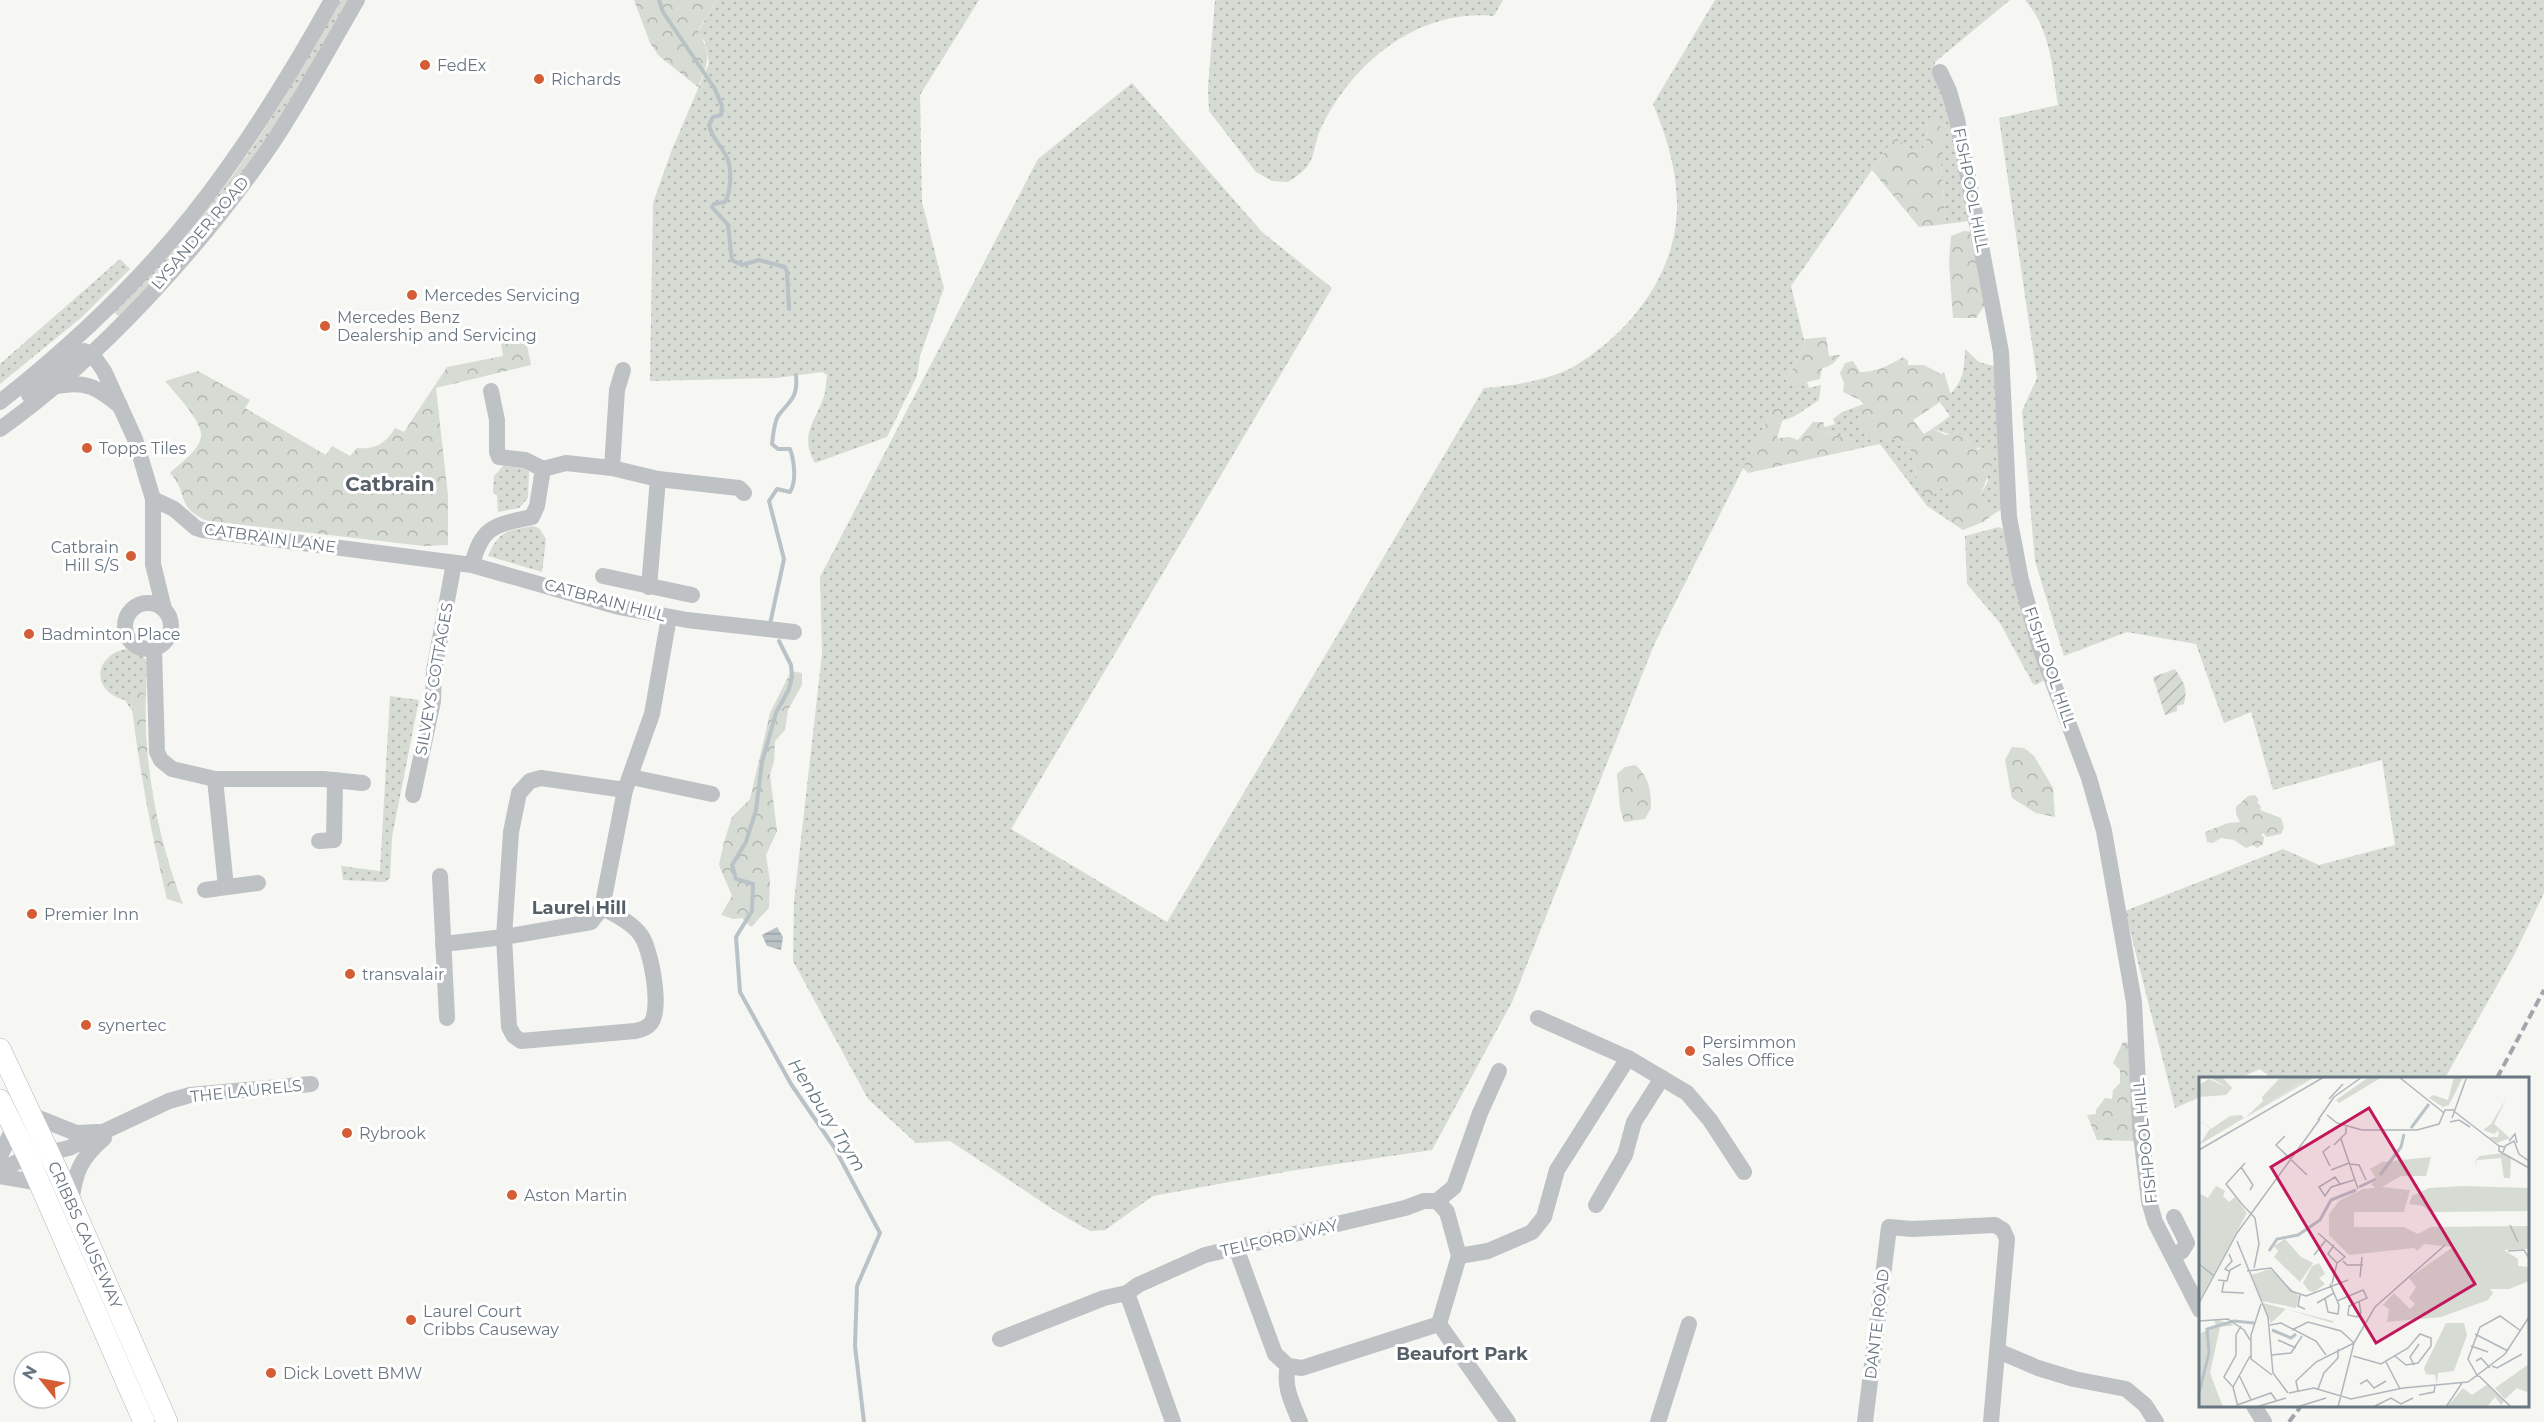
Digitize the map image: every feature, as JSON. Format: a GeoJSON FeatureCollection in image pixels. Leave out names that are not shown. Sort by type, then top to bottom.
{"type":"FeatureCollection","features":[{"type":"Feature","properties":{"kind":"main road","name":"CRIBBS CAUSEWAY"},"geometry":{"type":"LineString","coordinates":[[0,1049],[31,1115],[38,1154],[39,1182],[144,1422]]}},
{"type":"Feature","properties":{"kind":"main road","name":"CRIBBS CAUSEWAY"},"geometry":{"type":"LineString","coordinates":[[0,1100],[14,1129],[38,1154],[71,1203],[167,1422]]}},
{"type":"Feature","properties":{"kind":"street","name":"LYSANDER ROAD"},"geometry":{"type":"LineString","coordinates":[[0,402],[29,379],[143,271],[192,214],[249,135],[332,0]]}},
{"type":"Feature","properties":{"kind":"street","name":"LYSANDER ROAD"},"geometry":{"type":"LineString","coordinates":[[0,429],[58,386],[92,354],[166,276],[219,213],[269,148],[357,0]]}},
{"type":"Feature","properties":{"kind":"street","name":"FISHPOOL HILL"},"geometry":{"type":"LineString","coordinates":[[1940,72],[1957,119],[2001,352],[2009,517],[2021,580],[2039,645],[2089,778],[2104,831],[2134,1002],[2140,1127],[2146,1190],[2155,1222],[2199,1303]]}},
{"type":"Feature","properties":{"kind":"street"},"geometry":{"type":"LineString","coordinates":[[0,412],[23,400],[75,354],[84,351],[92,354],[104,371],[123,409],[146,471],[153,499],[153,564],[164,609],[171,621],[170,635],[166,641],[147,649],[135,645],[127,634],[128,616],[139,605],[153,564]]}},
{"type":"Feature","properties":{"kind":"street"},"geometry":{"type":"LineString","coordinates":[[612,468],[617,390],[623,370]]}},
{"type":"Feature","properties":{"kind":"street"},"geometry":{"type":"LineString","coordinates":[[58,386],[72,383],[86,384],[108,396],[123,409]]}},
{"type":"Feature","properties":{"kind":"street"},"geometry":{"type":"LineString","coordinates":[[491,391],[497,420],[499,457],[525,460],[543,469],[566,463],[612,468],[658,479],[739,488],[744,493]]}},
{"type":"Feature","properties":{"kind":"street"},"geometry":{"type":"LineString","coordinates":[[472,565],[480,541],[491,528],[531,517],[537,506],[543,469]]}},
{"type":"Feature","properties":{"kind":"street"},"geometry":{"type":"LineString","coordinates":[[649,587],[658,479]]}},
{"type":"Feature","properties":{"kind":"street","name":"CATBRAIN LANE"},"geometry":{"type":"LineString","coordinates":[[153,499],[174,509],[196,528],[202,530],[454,563]]}},
{"type":"Feature","properties":{"kind":"street","name":"CATBRAIN HILL"},"geometry":{"type":"LineString","coordinates":[[454,563],[472,565],[619,607],[669,617],[794,632]]}},
{"type":"Feature","properties":{"kind":"street","name":"SILVEYS COTTAGES"},"geometry":{"type":"LineString","coordinates":[[413,795],[433,701],[434,671],[454,563]]}},
{"type":"Feature","properties":{"kind":"street"},"geometry":{"type":"LineString","coordinates":[[603,576],[692,596]]}},
{"type":"Feature","properties":{"kind":"street"},"geometry":{"type":"LineString","coordinates":[[139,605],[152,603],[164,609]]}},
{"type":"Feature","properties":{"kind":"street"},"geometry":{"type":"LineString","coordinates":[[443,944],[504,937],[591,922],[602,908],[628,783],[652,714],[669,617]]}},
{"type":"Feature","properties":{"kind":"street"},"geometry":{"type":"LineString","coordinates":[[154,648],[157,752],[161,760],[172,769],[215,779],[335,780],[363,783]]}},
{"type":"Feature","properties":{"kind":"street"},"geometry":{"type":"LineString","coordinates":[[602,908],[618,916],[640,933],[648,946],[656,997],[655,1014],[651,1023],[635,1031],[521,1041],[514,1036],[509,1027],[504,937],[511,832],[516,798],[522,788],[536,779],[553,778],[628,783],[712,794]]}},
{"type":"Feature","properties":{"kind":"street"},"geometry":{"type":"LineString","coordinates":[[215,779],[226,887]]}},
{"type":"Feature","properties":{"kind":"street"},"geometry":{"type":"LineString","coordinates":[[319,842],[334,840],[335,780]]}},
{"type":"Feature","properties":{"kind":"street"},"geometry":{"type":"LineString","coordinates":[[440,876],[447,1018]]}},
{"type":"Feature","properties":{"kind":"street"},"geometry":{"type":"LineString","coordinates":[[204,890],[258,883]]}},
{"type":"Feature","properties":{"kind":"street"},"geometry":{"type":"LineString","coordinates":[[1538,1018],[1628,1058],[1687,1093],[1710,1120],[1744,1172]]}},
{"type":"Feature","properties":{"kind":"street"},"geometry":{"type":"LineString","coordinates":[[1459,1256],[1488,1251],[1532,1232],[1544,1217],[1557,1170],[1628,1058]]}},
{"type":"Feature","properties":{"kind":"street"},"geometry":{"type":"LineString","coordinates":[[1439,1324],[1459,1256],[1447,1212],[1437,1201],[1454,1187],[1476,1123],[1498,1071]]}},
{"type":"Feature","properties":{"kind":"street"},"geometry":{"type":"LineString","coordinates":[[1596,1205],[1625,1155],[1634,1122],[1662,1078]]}},
{"type":"Feature","properties":{"kind":"street","name":"THE LAURELS"},"geometry":{"type":"LineString","coordinates":[[0,1170],[38,1154],[69,1148],[116,1128],[169,1101],[189,1095],[311,1084]]}},
{"type":"Feature","properties":{"kind":"street","name":"THE LAURELS"},"geometry":{"type":"LineString","coordinates":[[31,1115],[76,1133],[95,1133],[116,1128]]}},
{"type":"Feature","properties":{"kind":"street","name":"THE LAURELS"},"geometry":{"type":"LineString","coordinates":[[71,1203],[74,1178],[79,1166],[87,1153],[116,1128]]}},
{"type":"Feature","properties":{"kind":"street"},"geometry":{"type":"LineString","coordinates":[[0,1156],[14,1129]]}},
{"type":"Feature","properties":{"kind":"street"},"geometry":{"type":"LineString","coordinates":[[0,1176],[39,1182]]}},
{"type":"Feature","properties":{"kind":"street","name":"TELFORD WAY"},"geometry":{"type":"LineString","coordinates":[[1000,1339],[1104,1298],[1127,1293],[1205,1255],[1405,1208],[1425,1201],[1437,1201]]}},
{"type":"Feature","properties":{"kind":"street","name":"FISHPOOL HILL"},"geometry":{"type":"LineString","coordinates":[[2173,1257],[2182,1251],[2187,1243],[2174,1217]]}},
{"type":"Feature","properties":{"kind":"street","name":"DANTE ROAD"},"geometry":{"type":"LineString","coordinates":[[1865,1422],[1889,1227],[1912,1229],[1995,1225],[2003,1230],[2007,1239],[1998,1351]]}},
{"type":"Feature","properties":{"kind":"street"},"geometry":{"type":"LineString","coordinates":[[1236,1248],[1275,1354],[1288,1366],[1302,1368],[1439,1324]]}},
{"type":"Feature","properties":{"kind":"street"},"geometry":{"type":"LineString","coordinates":[[1127,1293],[1172,1422]]}},
{"type":"Feature","properties":{"kind":"street"},"geometry":{"type":"LineString","coordinates":[[1439,1324],[1508,1422]]}},
{"type":"Feature","properties":{"kind":"street"},"geometry":{"type":"LineString","coordinates":[[1663,1421],[1689,1324]]}},
{"type":"Feature","properties":{"kind":"street"},"geometry":{"type":"LineString","coordinates":[[1991,1422],[1998,1351],[2017,1361],[2047,1371],[2126,1389],[2145,1405],[2156,1422]]}},
{"type":"Feature","properties":{"kind":"street"},"geometry":{"type":"LineString","coordinates":[[1288,1366],[1285,1378],[1300,1422]]}},
{"type":"Feature","properties":{"kind":"street"},"geometry":{"type":"LineString","coordinates":[[2255,1407],[2264,1422]]}},
{"type":"Feature","properties":{"kind":"green space"},"geometry":{"type":"Polygon","coordinates":[[[341,0],[348,0],[292,98],[255,155],[200,227],[119,317],[114,312],[195,222],[238,168],[284,97],[341,0]]]}},
{"type":"Feature","properties":{"kind":"green space"},"geometry":{"type":"Polygon","coordinates":[[[634,0],[717,0],[698,31],[707,53],[707,59],[698,87],[659,56],[650,43],[634,0]]]}},
{"type":"Feature","properties":{"kind":"green space"},"geometry":{"type":"Polygon","coordinates":[[[717,0],[979,0],[920,95],[922,202],[944,288],[920,356],[917,376],[887,437],[815,463],[808,438],[825,393],[827,375],[822,372],[777,378],[650,381],[653,203],[671,152],[709,63],[705,42],[698,32],[717,0]]]}},
{"type":"Feature","properties":{"kind":"green space"},"geometry":{"type":"Polygon","coordinates":[[[1215,0],[1503,0],[1494,16],[1467,16],[1441,21],[1416,30],[1373,59],[1338,99],[1319,132],[1313,155],[1306,168],[1288,182],[1272,181],[1256,172],[1209,111],[1208,88],[1215,0]]]}},
{"type":"Feature","properties":{"kind":"green space"},"geometry":{"type":"Polygon","coordinates":[[[1715,0],[2010,0],[1935,62],[1934,79],[1938,76],[1951,122],[1970,221],[1946,224],[1941,164],[1938,163],[1943,145],[1943,130],[1931,117],[1926,121],[1928,136],[1923,149],[1913,152],[1895,137],[1791,286],[1805,344],[1786,382],[1801,379],[1807,382],[1809,388],[1821,385],[1819,400],[1786,420],[1780,421],[1773,409],[1654,645],[1512,1002],[1432,1150],[1290,1171],[1153,1196],[1105,1230],[1090,1231],[1057,1212],[950,1141],[916,1143],[868,1099],[793,961],[794,901],[822,654],[820,577],[1038,159],[1132,83],[1262,232],[1332,288],[1011,829],[1167,922],[1484,388],[1518,384],[1564,372],[1614,337],[1648,298],[1670,252],[1677,201],[1670,151],[1653,104],[1715,0]]]}},
{"type":"Feature","properties":{"kind":"green space"},"geometry":{"type":"Polygon","coordinates":[[[2025,0],[2544,0],[2544,893],[2513,957],[2446,1077],[2270,1077],[2260,1069],[2242,1077],[2199,1077],[2199,1097],[2175,1108],[2125,911],[2283,849],[2319,865],[2395,845],[2382,760],[2273,790],[2251,712],[2224,723],[2196,644],[2127,632],[2064,656],[2035,561],[2022,411],[2037,378],[1999,118],[2058,105],[2049,50],[2034,12],[2025,0]]]}},
{"type":"Feature","properties":{"kind":"green space"},"geometry":{"type":"Polygon","coordinates":[[[1931,116],[1943,129],[1943,145],[1939,162],[1946,224],[1919,227],[1872,170],[1895,137],[1913,152],[1923,149],[1928,136],[1926,121],[1931,116]]]}},
{"type":"Feature","properties":{"kind":"green space"},"geometry":{"type":"Polygon","coordinates":[[[1964,231],[1974,232],[1987,302],[1976,318],[1953,318],[1949,263],[1951,236],[1964,231]]]}},
{"type":"Feature","properties":{"kind":"green space"},"geometry":{"type":"Polygon","coordinates":[[[120,259],[130,269],[82,317],[0,384],[0,364],[120,259]]]}},
{"type":"Feature","properties":{"kind":"green space"},"geometry":{"type":"Polygon","coordinates":[[[500,335],[525,336],[531,365],[436,388],[448,496],[448,545],[424,546],[208,521],[191,511],[186,505],[176,480],[170,473],[196,448],[201,431],[188,408],[165,381],[198,371],[250,400],[245,408],[326,455],[332,446],[350,456],[357,448],[375,447],[388,438],[395,428],[404,432],[447,367],[503,356],[500,335]]]}},
{"type":"Feature","properties":{"kind":"green space"},"geometry":{"type":"Polygon","coordinates":[[[1826,337],[1829,356],[1840,355],[1837,360],[1828,367],[1822,368],[1820,379],[1807,382],[1801,379],[1798,386],[1786,382],[1805,344],[1804,339],[1826,337]]]}},
{"type":"Feature","properties":{"kind":"green space"},"geometry":{"type":"Polygon","coordinates":[[[1965,349],[1979,362],[1997,367],[2004,508],[1994,514],[1981,494],[1988,481],[1980,447],[1974,450],[1967,439],[1932,429],[1950,416],[1940,402],[1957,386],[1963,372],[1965,349]]]}},
{"type":"Feature","properties":{"kind":"green space"},"geometry":{"type":"Polygon","coordinates":[[[1903,357],[1908,361],[1908,365],[1924,365],[1941,374],[1944,372],[1951,395],[1913,420],[1924,434],[1932,429],[1946,435],[1956,432],[1967,439],[1974,450],[1991,446],[1993,462],[1981,494],[1994,514],[1983,522],[1963,530],[1948,520],[1949,490],[1941,488],[1930,499],[1924,495],[1915,471],[1910,446],[1897,439],[1868,436],[1856,421],[1865,406],[1860,400],[1843,392],[1844,383],[1840,373],[1845,363],[1853,361],[1860,372],[1863,372],[1884,367],[1903,357]]]}},
{"type":"Feature","properties":{"kind":"green space"},"geometry":{"type":"Polygon","coordinates":[[[1864,404],[1897,439],[1910,446],[1916,474],[1922,484],[1936,493],[1941,488],[1950,490],[1948,520],[1927,506],[1880,444],[1861,448],[1852,440],[1823,432],[1822,428],[1835,424],[1833,419],[1842,412],[1864,404]]]}},
{"type":"Feature","properties":{"kind":"green space"},"geometry":{"type":"Polygon","coordinates":[[[1786,408],[1777,438],[1789,437],[1798,440],[1813,422],[1823,422],[1825,428],[1822,428],[1823,432],[1852,440],[1861,448],[1748,473],[1743,468],[1773,409],[1786,408]]]}},
{"type":"Feature","properties":{"kind":"green space"},"geometry":{"type":"Polygon","coordinates":[[[504,465],[520,466],[529,472],[528,498],[519,508],[498,512],[497,495],[493,493],[494,476],[504,465]]]}},
{"type":"Feature","properties":{"kind":"green space"},"geometry":{"type":"Polygon","coordinates":[[[533,526],[539,528],[546,539],[542,572],[488,556],[500,536],[533,526]]]}},
{"type":"Feature","properties":{"kind":"green space"},"geometry":{"type":"Polygon","coordinates":[[[1999,527],[2003,529],[2046,679],[2036,685],[2033,684],[2000,623],[1967,584],[1965,536],[1999,527]]]}},
{"type":"Feature","properties":{"kind":"green space"},"geometry":{"type":"Polygon","coordinates":[[[126,649],[139,652],[147,661],[146,694],[140,692],[131,701],[132,711],[125,700],[106,690],[100,674],[107,658],[126,649]]]}},
{"type":"Feature","properties":{"kind":"green space"},"geometry":{"type":"Polygon","coordinates":[[[2175,669],[2184,686],[2186,694],[2184,704],[2177,706],[2177,711],[2165,715],[2153,677],[2175,669]]]}},
{"type":"Feature","properties":{"kind":"green space"},"geometry":{"type":"Polygon","coordinates":[[[791,671],[802,673],[802,685],[788,710],[785,730],[775,741],[774,761],[770,775],[777,831],[766,855],[770,881],[769,908],[751,927],[742,918],[733,919],[721,915],[732,896],[719,865],[732,817],[750,799],[770,713],[791,671]]]}},
{"type":"Feature","properties":{"kind":"green space"},"geometry":{"type":"Polygon","coordinates":[[[140,692],[146,694],[147,747],[154,801],[166,854],[183,904],[167,899],[151,825],[131,701],[134,695],[140,692]]]}},
{"type":"Feature","properties":{"kind":"green space"},"geometry":{"type":"Polygon","coordinates":[[[390,696],[419,700],[392,837],[390,878],[385,882],[343,880],[341,866],[380,871],[390,696]]]}},
{"type":"Feature","properties":{"kind":"green space"},"geometry":{"type":"Polygon","coordinates":[[[2012,747],[2024,748],[2034,756],[2053,788],[2055,817],[2036,813],[2012,798],[2005,760],[2012,747]]]}},
{"type":"Feature","properties":{"kind":"green space"},"geometry":{"type":"Polygon","coordinates":[[[1635,765],[1640,769],[1648,784],[1651,808],[1645,819],[1624,822],[1620,808],[1617,774],[1625,767],[1635,765]]]}},
{"type":"Feature","properties":{"kind":"green space"},"geometry":{"type":"Polygon","coordinates":[[[2255,795],[2259,800],[2257,802],[2261,807],[2260,810],[2281,818],[2284,828],[2281,834],[2267,837],[2263,833],[2261,835],[2264,837],[2263,844],[2257,848],[2253,845],[2246,848],[2234,840],[2221,838],[2213,843],[2207,842],[2205,832],[2228,823],[2240,822],[2236,814],[2236,807],[2248,796],[2255,795]]]}},
{"type":"Feature","properties":{"kind":"green space"},"geometry":{"type":"Polygon","coordinates":[[[2123,1042],[2131,1043],[2136,1141],[2097,1140],[2087,1115],[2096,1114],[2096,1110],[2105,1098],[2112,1099],[2113,1090],[2120,1083],[2120,1070],[2113,1063],[2123,1042]]]}},
{"type":"Feature","properties":{"kind":"shaded area"},"geometry":{"type":"Polygon","coordinates":[[[777,927],[783,937],[781,950],[767,946],[762,935],[777,927]]]}},
{"type":"Feature","properties":{"kind":"waterway"},"geometry":{"type":"LineString","coordinates":[[659,0],[663,12],[715,89],[722,106],[721,115],[713,117],[709,125],[729,163],[730,183],[725,202],[714,204],[712,207],[728,225],[732,260],[742,265],[759,260],[785,267],[789,309]]}},
{"type":"Feature","properties":{"kind":"waterway"},"geometry":{"type":"LineString","coordinates":[[770,624],[784,559],[769,501],[777,489],[790,492],[794,476],[790,449],[778,449],[772,444],[778,416],[796,389],[796,375]]}},
{"type":"Feature","properties":{"kind":"waterway","name":"Henbury Trym"},"geometry":{"type":"LineString","coordinates":[[779,641],[791,665],[792,677],[789,689],[776,713],[762,762],[756,810],[746,842],[732,865],[736,879],[753,884],[752,911],[736,937],[740,992],[791,1084],[834,1147],[880,1233],[857,1286],[855,1346],[864,1422]]}},
{"type":"Feature","properties":{"kind":"railway"},"geometry":{"type":"LineString","coordinates":[[2498,1077],[2544,990]]}},
{"type":"Feature","properties":{"kind":"railway"},"geometry":{"type":"LineString","coordinates":[[2289,1422],[2300,1407]]}},
{"type":"Feature","properties":{"kind":"place","name":"FedEx"},"geometry":{"type":"Point","coordinates":[425,65]}},
{"type":"Feature","properties":{"kind":"place","name":"Richards"},"geometry":{"type":"Point","coordinates":[539,79]}},
{"type":"Feature","properties":{"kind":"place","name":"Mercedes Servicing"},"geometry":{"type":"Point","coordinates":[412,295]}},
{"type":"Feature","properties":{"kind":"place","name":"Mercedes Benz Dealership and Servicing"},"geometry":{"type":"Point","coordinates":[325,326]}},
{"type":"Feature","properties":{"kind":"place","name":"Topps Tiles"},"geometry":{"type":"Point","coordinates":[87,448]}},
{"type":"Feature","properties":{"kind":"place","name":"Catbrain Hill S/S"},"geometry":{"type":"Point","coordinates":[131,556]}},
{"type":"Feature","properties":{"kind":"place","name":"Badminton Place"},"geometry":{"type":"Point","coordinates":[29,634]}},
{"type":"Feature","properties":{"kind":"place","name":"Premier Inn"},"geometry":{"type":"Point","coordinates":[32,914]}},
{"type":"Feature","properties":{"kind":"place","name":"transvalair"},"geometry":{"type":"Point","coordinates":[350,974]}},
{"type":"Feature","properties":{"kind":"place","name":"synertec"},"geometry":{"type":"Point","coordinates":[86,1025]}},
{"type":"Feature","properties":{"kind":"place","name":"Persimmon Sales Office"},"geometry":{"type":"Point","coordinates":[1690,1051]}},
{"type":"Feature","properties":{"kind":"place","name":"Rybrook"},"geometry":{"type":"Point","coordinates":[347,1133]}},
{"type":"Feature","properties":{"kind":"place","name":"Aston Martin"},"geometry":{"type":"Point","coordinates":[512,1195]}},
{"type":"Feature","properties":{"kind":"place","name":"Laurel Court Cribbs Causeway"},"geometry":{"type":"Point","coordinates":[411,1320]}},
{"type":"Feature","properties":{"kind":"place","name":"Dick Lovett BMW"},"geometry":{"type":"Point","coordinates":[271,1373]}},
{"type":"Feature","properties":{"kind":"district","name":"Catbrain"},"geometry":{"type":"Point","coordinates":[390,484]}},
{"type":"Feature","properties":{"kind":"district","name":"Laurel Hill"},"geometry":{"type":"Point","coordinates":[579,908]}},
{"type":"Feature","properties":{"kind":"district","name":"Beaufort Park"},"geometry":{"type":"Point","coordinates":[1462,1354]}}]}
